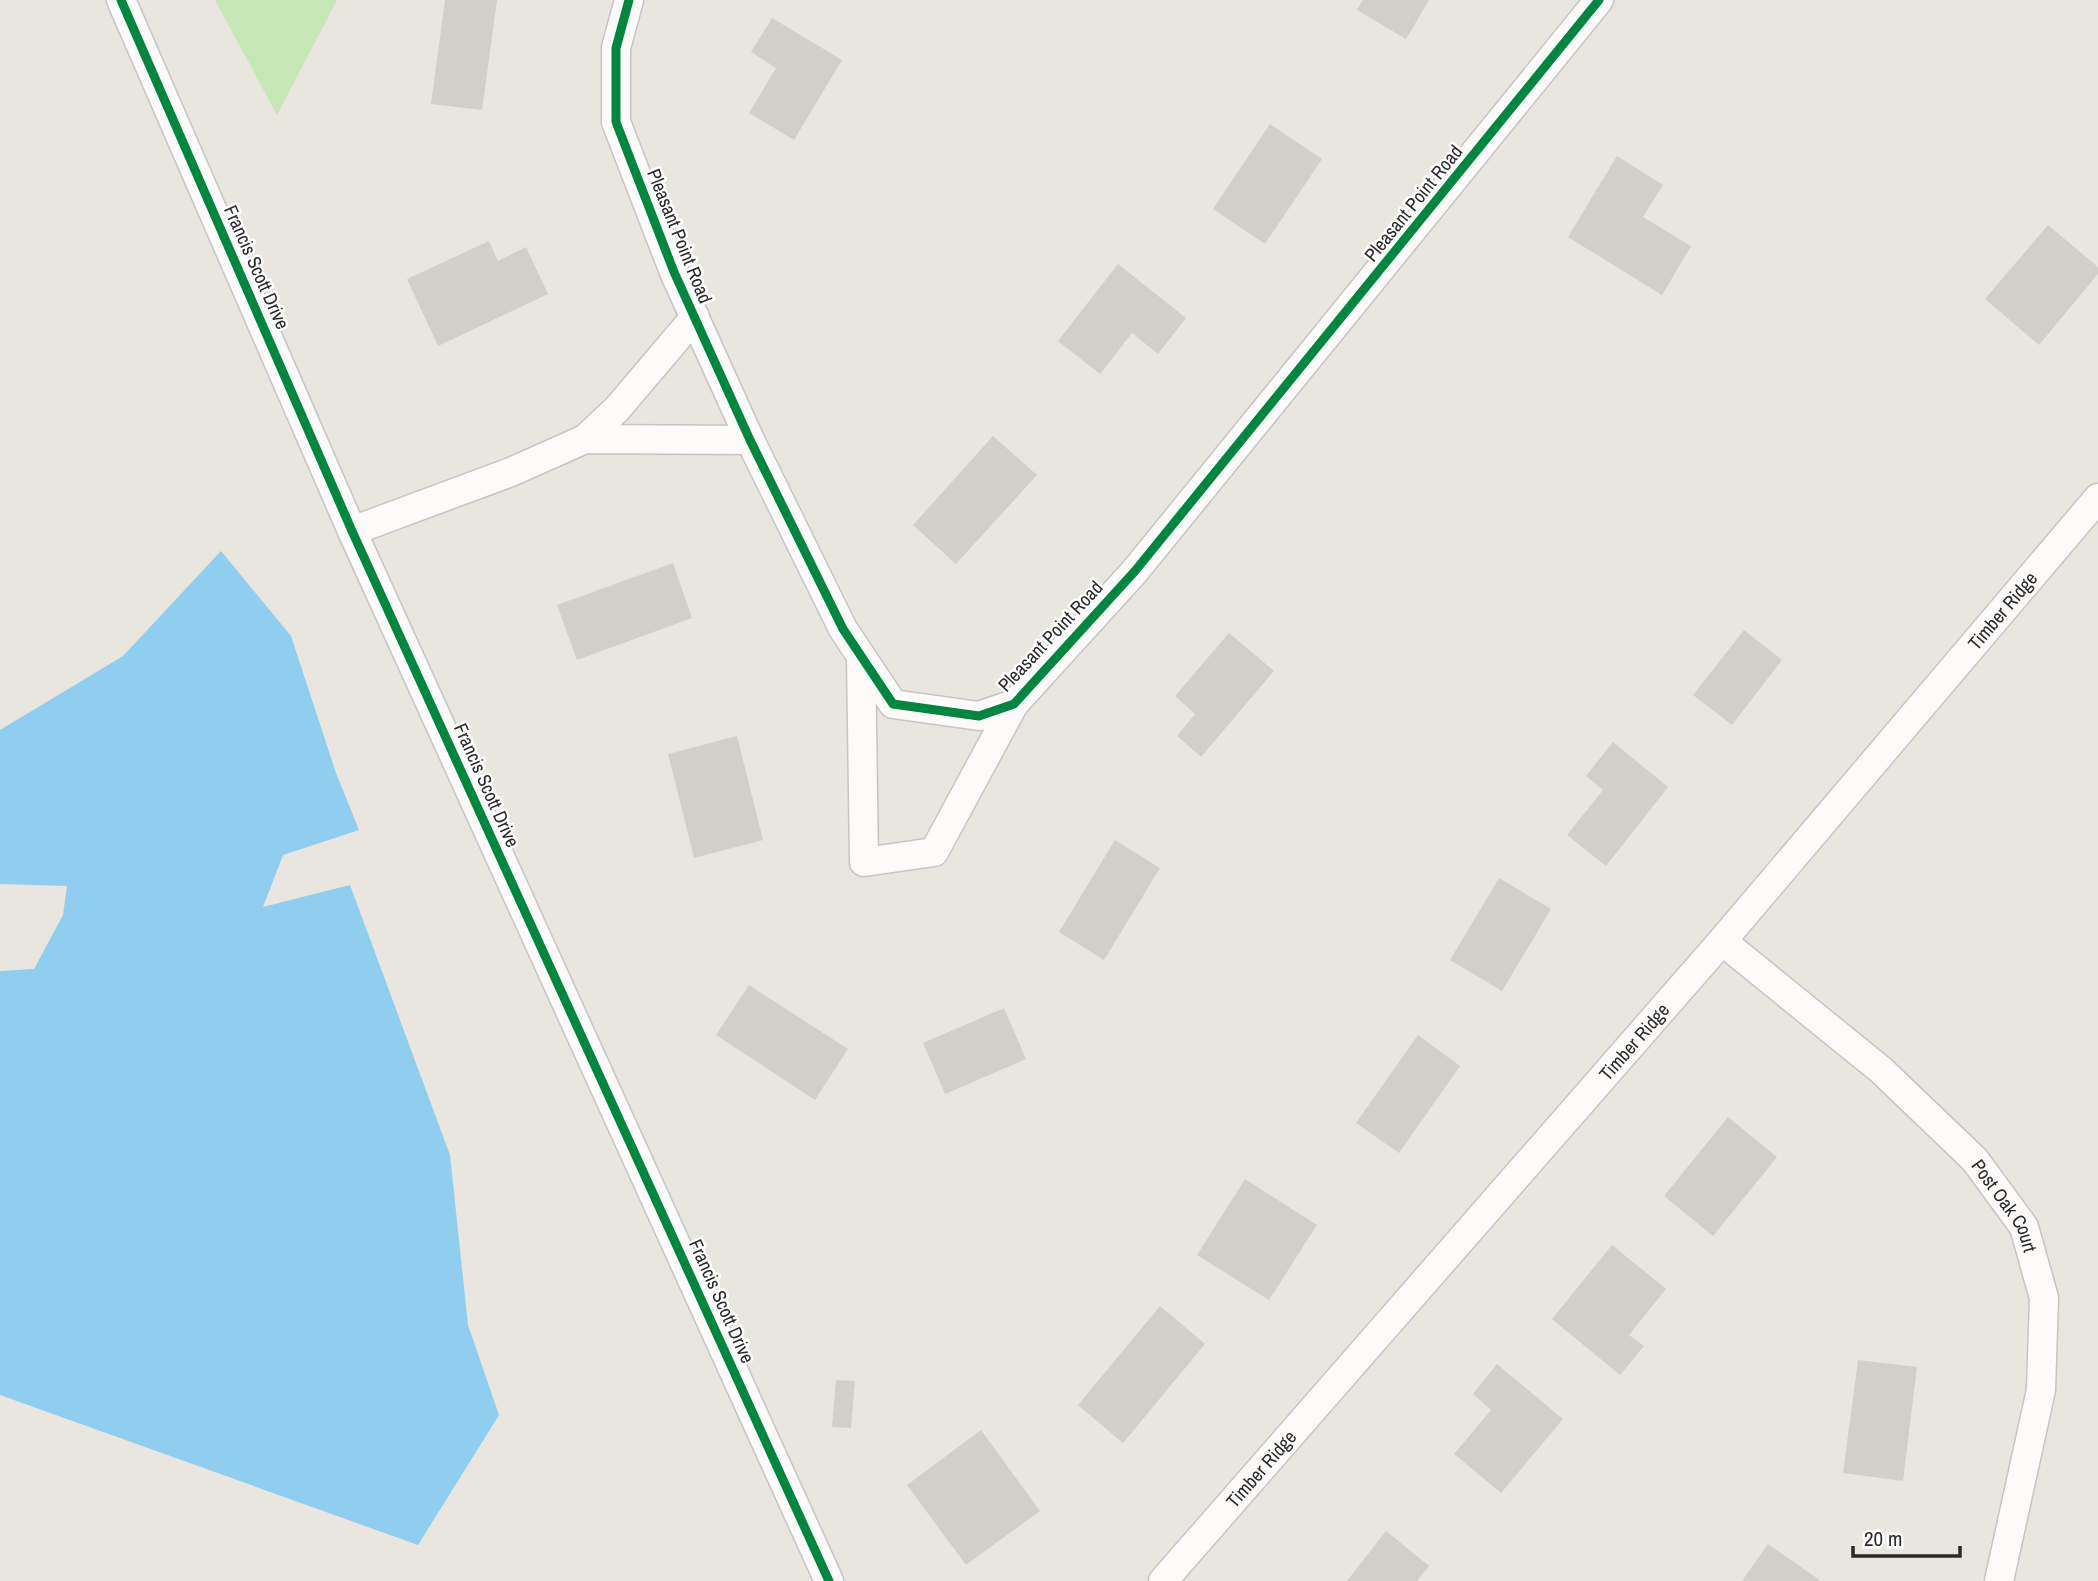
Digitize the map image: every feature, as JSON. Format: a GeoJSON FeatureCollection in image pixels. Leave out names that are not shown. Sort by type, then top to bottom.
{"type":"FeatureCollection","features":[{"type":"Feature","properties":{"kind":"street","name":"Francis Scott Drive"},"geometry":{"type":"LineString","coordinates":[[121,0],[352,531],[829,1581]]}},
{"type":"Feature","properties":{"kind":"street","name":"Pleasant Point Road"},"geometry":{"type":"LineString","coordinates":[[629,0],[615,48],[616,122],[695,317],[750,440],[835,613],[893,704],[979,716],[1014,704]]}},
{"type":"Feature","properties":{"kind":"street","name":"Pleasant Point Road"},"geometry":{"type":"LineString","coordinates":[[861,656],[864,862],[934,852],[1014,704],[1135,571],[1599,0]]}},
{"type":"Feature","properties":{"kind":"street","name":"Pleasant Point Road"},"geometry":{"type":"LineString","coordinates":[[352,531],[511,472],[585,439],[617,409],[695,317]]}},
{"type":"Feature","properties":{"kind":"street","name":"Pleasant Point Road"},"geometry":{"type":"LineString","coordinates":[[585,439],[750,440]]}},
{"type":"Feature","properties":{"kind":"street","name":"Timber Ridge"},"geometry":{"type":"LineString","coordinates":[[1163,1581],[1722,941],[2098,498]]}},
{"type":"Feature","properties":{"kind":"street","name":"Post Oak Court"},"geometry":{"type":"LineString","coordinates":[[1722,941],[1881,1070],[1975,1160],[2024,1227],[2044,1298],[2041,1390],[1998,1581]]}},
{"type":"Feature","properties":{"kind":"green space"},"geometry":{"type":"Polygon","coordinates":[[[215,0],[337,0],[277,115],[215,0]]]}},
{"type":"Feature","properties":{"kind":"water"},"geometry":{"type":"Polygon","coordinates":[[[221,551],[291,636],[336,773],[359,830],[283,855],[263,907],[350,885],[450,1155],[468,1325],[499,1415],[418,1545],[0,1395],[0,971],[34,969],[63,915],[67,886],[0,884],[0,730],[123,656],[221,551]]]}},
{"type":"Feature","properties":{"kind":"building"},"geometry":{"type":"Polygon","coordinates":[[[445,0],[497,0],[482,110],[431,104],[445,0]]]}},
{"type":"Feature","properties":{"kind":"building"},"geometry":{"type":"Polygon","coordinates":[[[1363,0],[1429,0],[1406,39],[1357,10],[1363,0]]]}},
{"type":"Feature","properties":{"kind":"building"},"geometry":{"type":"Polygon","coordinates":[[[772,18],[842,60],[794,140],[749,113],[776,68],[751,52],[772,18]]]}},
{"type":"Feature","properties":{"kind":"building"},"geometry":{"type":"Polygon","coordinates":[[[1270,124],[1322,159],[1265,244],[1213,209],[1270,124]]]}},
{"type":"Feature","properties":{"kind":"building"},"geometry":{"type":"Polygon","coordinates":[[[1617,156],[1663,185],[1643,217],[1691,246],[1662,295],[1568,237],[1617,156]]]}},
{"type":"Feature","properties":{"kind":"building"},"geometry":{"type":"Polygon","coordinates":[[[2048,225],[2098,267],[2098,274],[2039,345],[1985,299],[2048,225]]]}},
{"type":"Feature","properties":{"kind":"building"},"geometry":{"type":"Polygon","coordinates":[[[489,241],[498,261],[526,247],[548,294],[438,346],[407,279],[489,241]]]}},
{"type":"Feature","properties":{"kind":"building"},"geometry":{"type":"Polygon","coordinates":[[[1118,264],[1186,318],[1158,354],[1132,333],[1100,374],[1058,341],[1118,264]]]}},
{"type":"Feature","properties":{"kind":"building"},"geometry":{"type":"Polygon","coordinates":[[[993,436],[1037,475],[956,564],[913,525],[993,436]]]}},
{"type":"Feature","properties":{"kind":"building"},"geometry":{"type":"Polygon","coordinates":[[[673,563],[692,618],[577,660],[557,605],[673,563]]]}},
{"type":"Feature","properties":{"kind":"building"},"geometry":{"type":"Polygon","coordinates":[[[1744,630],[1782,660],[1732,725],[1693,695],[1744,630]]]}},
{"type":"Feature","properties":{"kind":"building"},"geometry":{"type":"Polygon","coordinates":[[[1229,633],[1274,671],[1201,757],[1177,736],[1195,714],[1175,696],[1229,633]]]}},
{"type":"Feature","properties":{"kind":"building"},"geometry":{"type":"Polygon","coordinates":[[[737,736],[763,840],[694,858],[668,754],[737,736]]]}},
{"type":"Feature","properties":{"kind":"building"},"geometry":{"type":"Polygon","coordinates":[[[1613,742],[1668,787],[1606,866],[1567,835],[1603,790],[1586,776],[1613,742]]]}},
{"type":"Feature","properties":{"kind":"building"},"geometry":{"type":"Polygon","coordinates":[[[1115,840],[1160,868],[1104,960],[1059,932],[1115,840]]]}},
{"type":"Feature","properties":{"kind":"building"},"geometry":{"type":"Polygon","coordinates":[[[1499,878],[1551,909],[1502,991],[1450,960],[1499,878]]]}},
{"type":"Feature","properties":{"kind":"building"},"geometry":{"type":"Polygon","coordinates":[[[749,985],[848,1049],[815,1100],[716,1035],[749,985]]]}},
{"type":"Feature","properties":{"kind":"building"},"geometry":{"type":"Polygon","coordinates":[[[1004,1008],[1026,1059],[945,1094],[923,1043],[1004,1008]]]}},
{"type":"Feature","properties":{"kind":"building"},"geometry":{"type":"Polygon","coordinates":[[[1418,1035],[1460,1066],[1399,1153],[1356,1123],[1418,1035]]]}},
{"type":"Feature","properties":{"kind":"building"},"geometry":{"type":"Polygon","coordinates":[[[1728,1117],[1777,1157],[1713,1236],[1664,1196],[1728,1117]]]}},
{"type":"Feature","properties":{"kind":"building"},"geometry":{"type":"Polygon","coordinates":[[[1245,1179],[1317,1225],[1269,1300],[1197,1255],[1245,1179]]]}},
{"type":"Feature","properties":{"kind":"building"},"geometry":{"type":"Polygon","coordinates":[[[1612,1245],[1666,1289],[1629,1335],[1644,1346],[1620,1375],[1552,1319],[1612,1245]]]}},
{"type":"Feature","properties":{"kind":"building"},"geometry":{"type":"Polygon","coordinates":[[[1160,1306],[1205,1344],[1123,1443],[1078,1405],[1160,1306]]]}},
{"type":"Feature","properties":{"kind":"building"},"geometry":{"type":"Polygon","coordinates":[[[1858,1360],[1917,1367],[1903,1481],[1843,1473],[1858,1360]]]}},
{"type":"Feature","properties":{"kind":"building"},"geometry":{"type":"Polygon","coordinates":[[[1497,1364],[1563,1419],[1501,1493],[1454,1454],[1491,1410],[1473,1394],[1497,1364]]]}},
{"type":"Feature","properties":{"kind":"building"},"geometry":{"type":"Polygon","coordinates":[[[836,1380],[855,1381],[851,1428],[832,1427],[836,1380]]]}},
{"type":"Feature","properties":{"kind":"building"},"geometry":{"type":"Polygon","coordinates":[[[981,1430],[1040,1511],[966,1565],[907,1485],[981,1430]]]}},
{"type":"Feature","properties":{"kind":"building"},"geometry":{"type":"Polygon","coordinates":[[[1386,1531],[1429,1566],[1417,1581],[1347,1581],[1386,1531]]]}},
{"type":"Feature","properties":{"kind":"building"},"geometry":{"type":"Polygon","coordinates":[[[1768,1544],[1821,1581],[1742,1581],[1768,1544]]]}},
{"type":"Feature","properties":{"kind":"cycle path"},"geometry":{"type":"LineString","coordinates":[[121,0],[352,531],[829,1581]]}},
{"type":"Feature","properties":{"kind":"cycle path"},"geometry":{"type":"LineString","coordinates":[[629,0],[616,48],[616,122],[674,272],[750,440],[843,629],[893,704],[979,716],[1014,704],[1135,571],[1599,0]]}}]}
